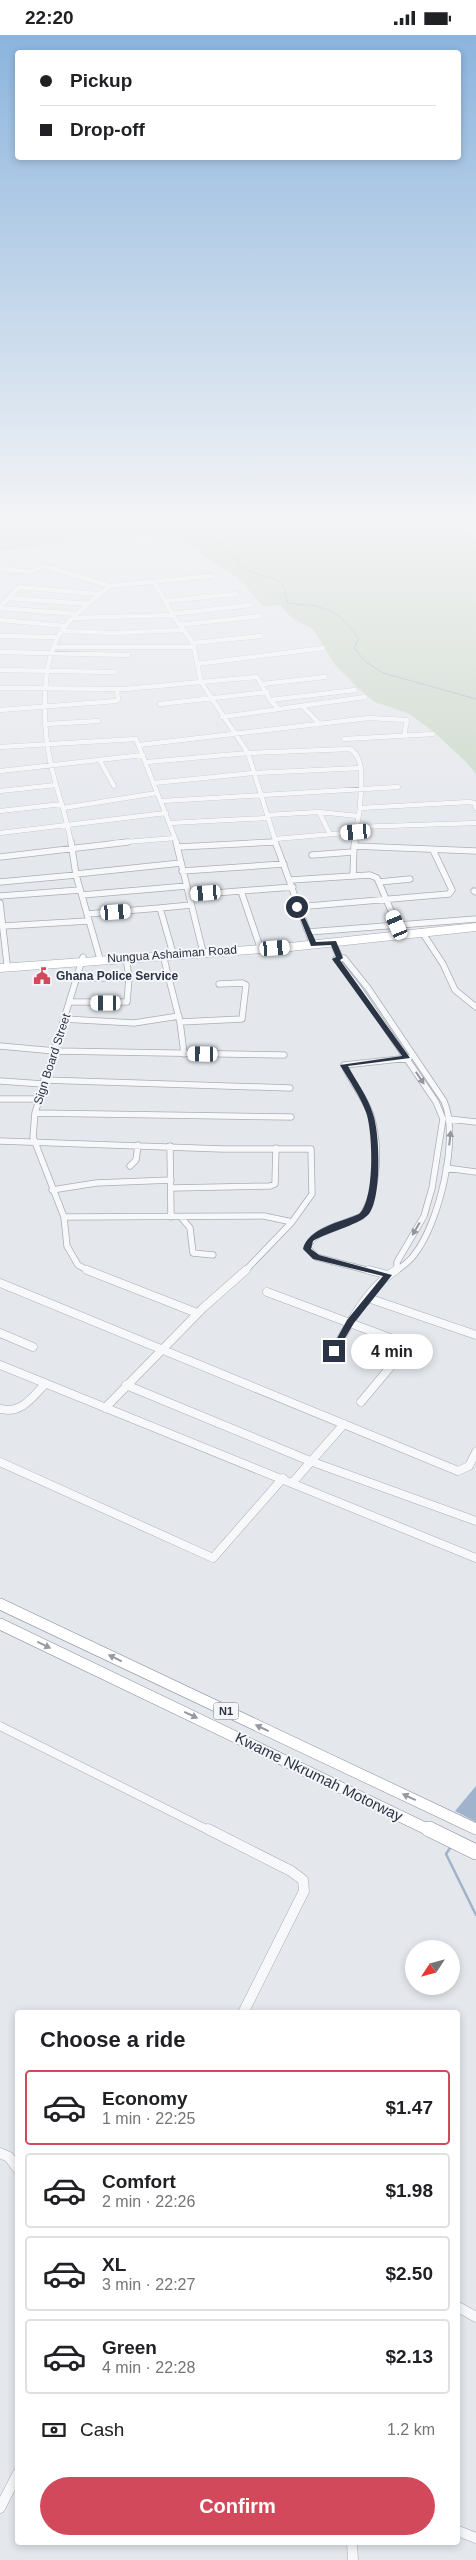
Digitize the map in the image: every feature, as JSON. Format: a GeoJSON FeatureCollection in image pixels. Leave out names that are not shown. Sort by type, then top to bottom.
{"type":"FeatureCollection","features":[{"type":"Feature","properties":{"kind":"highway","name":"Kwame Nkrumah Motorway"},"geometry":{"type":"LineString","coordinates":[[0,1604],[475,1828]]}},
{"type":"Feature","properties":{"kind":"highway","name":"Kwame Nkrumah Motorway"},"geometry":{"type":"LineString","coordinates":[[0,1624],[476,1852]]}},
{"type":"Feature","properties":{"kind":"main road","name":"Nungua Ashaiman Road"},"geometry":{"type":"LineString","coordinates":[[99,957],[163,955],[476,927]]}},
{"type":"Feature","properties":{"kind":"main road","name":"Nungua Ashaiman Road"},"geometry":{"type":"LineString","coordinates":[[2,965],[259,943],[334,943],[343,940]]}},
{"type":"Feature","properties":{"kind":"street"},"geometry":{"type":"LineString","coordinates":[[61,633],[54,647],[47,671],[45,690],[47,744],[51,766],[68,825],[76,875],[99,957]]}},
{"type":"Feature","properties":{"kind":"street"},"geometry":{"type":"LineString","coordinates":[[185,633],[193,645],[201,682],[222,717],[248,753],[258,794],[291,880],[297,907],[312,942]]}},
{"type":"Feature","properties":{"kind":"street"},"geometry":{"type":"LineString","coordinates":[[0,636],[58,637]]}},
{"type":"Feature","properties":{"kind":"street"},"geometry":{"type":"LineString","coordinates":[[54,647],[93,649],[193,645],[260,636]]}},
{"type":"Feature","properties":{"kind":"street"},"geometry":{"type":"LineString","coordinates":[[197,664],[323,648]]}},
{"type":"Feature","properties":{"kind":"street"},"geometry":{"type":"LineString","coordinates":[[0,653],[128,655]]}},
{"type":"Feature","properties":{"kind":"street"},"geometry":{"type":"LineString","coordinates":[[0,670],[114,672]]}},
{"type":"Feature","properties":{"kind":"street"},"geometry":{"type":"LineString","coordinates":[[0,688],[45,690],[117,689],[257,677],[270,699],[279,709]]}},
{"type":"Feature","properties":{"kind":"street"},"geometry":{"type":"LineString","coordinates":[[262,685],[325,677]]}},
{"type":"Feature","properties":{"kind":"street"},"geometry":{"type":"LineString","coordinates":[[0,710],[116,701],[118,700],[117,689]]}},
{"type":"Feature","properties":{"kind":"street"},"geometry":{"type":"LineString","coordinates":[[270,699],[355,690]]}},
{"type":"Feature","properties":{"kind":"street"},"geometry":{"type":"LineString","coordinates":[[160,704],[266,692]]}},
{"type":"Feature","properties":{"kind":"street"},"geometry":{"type":"LineString","coordinates":[[222,717],[366,697]]}},
{"type":"Feature","properties":{"kind":"street"},"geometry":{"type":"LineString","coordinates":[[302,706],[320,723]]}},
{"type":"Feature","properties":{"kind":"street"},"geometry":{"type":"LineString","coordinates":[[139,745],[369,718],[403,719],[408,722],[404,736]]}},
{"type":"Feature","properties":{"kind":"street"},"geometry":{"type":"LineString","coordinates":[[46,724],[98,721]]}},
{"type":"Feature","properties":{"kind":"street"},"geometry":{"type":"LineString","coordinates":[[340,732],[350,749],[355,752],[361,768],[362,789],[353,849],[353,876]]}},
{"type":"Feature","properties":{"kind":"street"},"geometry":{"type":"LineString","coordinates":[[344,739],[433,735]]}},
{"type":"Feature","properties":{"kind":"street"},"geometry":{"type":"LineString","coordinates":[[0,747],[134,738],[147,762],[175,837],[202,948]]}},
{"type":"Feature","properties":{"kind":"street"},"geometry":{"type":"LineString","coordinates":[[147,762],[248,753],[350,749]]}},
{"type":"Feature","properties":{"kind":"street"},"geometry":{"type":"LineString","coordinates":[[0,771],[143,755]]}},
{"type":"Feature","properties":{"kind":"street"},"geometry":{"type":"LineString","coordinates":[[100,761],[114,786]]}},
{"type":"Feature","properties":{"kind":"street"},"geometry":{"type":"LineString","coordinates":[[154,783],[253,773],[361,768]]}},
{"type":"Feature","properties":{"kind":"street"},"geometry":{"type":"LineString","coordinates":[[0,791],[56,785]]}},
{"type":"Feature","properties":{"kind":"street"},"geometry":{"type":"LineString","coordinates":[[162,801],[398,787]]}},
{"type":"Feature","properties":{"kind":"street"},"geometry":{"type":"LineString","coordinates":[[0,811],[63,806],[157,793]]}},
{"type":"Feature","properties":{"kind":"street"},"geometry":{"type":"LineString","coordinates":[[360,807],[469,801],[474,803],[476,808]]}},
{"type":"Feature","properties":{"kind":"street"},"geometry":{"type":"LineString","coordinates":[[0,833],[166,813]]}},
{"type":"Feature","properties":{"kind":"street"},"geometry":{"type":"LineString","coordinates":[[170,823],[319,813],[358,816]]}},
{"type":"Feature","properties":{"kind":"street"},"geometry":{"type":"LineString","coordinates":[[319,813],[330,834]]}},
{"type":"Feature","properties":{"kind":"street"},"geometry":{"type":"LineString","coordinates":[[178,847],[275,840],[356,829],[476,823]]}},
{"type":"Feature","properties":{"kind":"street"},"geometry":{"type":"LineString","coordinates":[[0,857],[71,847],[175,837]]}},
{"type":"Feature","properties":{"kind":"street"},"geometry":{"type":"LineString","coordinates":[[312,855],[353,849],[476,851]]}},
{"type":"Feature","properties":{"kind":"street"},"geometry":{"type":"LineString","coordinates":[[297,907],[449,894],[452,890],[433,850]]}},
{"type":"Feature","properties":{"kind":"street"},"geometry":{"type":"LineString","coordinates":[[0,882],[181,863]]}},
{"type":"Feature","properties":{"kind":"street"},"geometry":{"type":"LineString","coordinates":[[182,871],[284,864]]}},
{"type":"Feature","properties":{"kind":"street"},"geometry":{"type":"LineString","coordinates":[[291,880],[375,875],[401,934]]}},
{"type":"Feature","properties":{"kind":"street"},"geometry":{"type":"LineString","coordinates":[[379,882],[410,879]]}},
{"type":"Feature","properties":{"kind":"street"},"geometry":{"type":"LineString","coordinates":[[0,896],[187,886]]}},
{"type":"Feature","properties":{"kind":"street"},"geometry":{"type":"LineString","coordinates":[[189,895],[292,887]]}},
{"type":"Feature","properties":{"kind":"street"},"geometry":{"type":"LineString","coordinates":[[241,891],[259,943]]}},
{"type":"Feature","properties":{"kind":"street"},"geometry":{"type":"LineString","coordinates":[[0,903],[2,965]]}},
{"type":"Feature","properties":{"kind":"street"},"geometry":{"type":"LineString","coordinates":[[2,925],[191,905]]}},
{"type":"Feature","properties":{"kind":"street"},"geometry":{"type":"LineString","coordinates":[[160,908],[172,950]]}},
{"type":"Feature","properties":{"kind":"street"},"geometry":{"type":"LineString","coordinates":[[308,932],[476,919]]}},
{"type":"Feature","properties":{"kind":"street"},"geometry":{"type":"LineString","coordinates":[[422,932],[443,964],[455,991],[476,1007]]}},
{"type":"Feature","properties":{"kind":"street"},"geometry":{"type":"LineString","coordinates":[[334,943],[340,958]]}},
{"type":"Feature","properties":{"kind":"street"},"geometry":{"type":"LineString","coordinates":[[163,955],[180,1019],[184,1054]]}},
{"type":"Feature","properties":{"kind":"street"},"geometry":{"type":"LineString","coordinates":[[70,1002],[126,1002],[129,978],[126,957]]}},
{"type":"Feature","properties":{"kind":"street"},"geometry":{"type":"LineString","coordinates":[[340,958],[344,958],[368,988],[410,1057],[444,1119],[437,1167],[427,1207],[397,1262],[397,1268]]}},
{"type":"Feature","properties":{"kind":"street"},"geometry":{"type":"LineString","coordinates":[[334,1351],[350,1322],[368,1298],[388,1275],[397,1268],[406,1265],[434,1217],[446,1168],[452,1119],[444,1101],[336,959],[340,958]]}},
{"type":"Feature","properties":{"kind":"street","name":"Sign Board Street"},"geometry":{"type":"LineString","coordinates":[[82,959],[78,978],[55,1051],[37,1099],[35,1113],[35,1141],[52,1190],[64,1217],[63,1224],[70,1253],[77,1265],[198,1313]]}},
{"type":"Feature","properties":{"kind":"street"},"geometry":{"type":"LineString","coordinates":[[78,978],[129,978]]}},
{"type":"Feature","properties":{"kind":"street"},"geometry":{"type":"LineString","coordinates":[[64,1019],[134,1023],[180,1019],[237,1021],[242,1019],[246,985],[242,983],[219,985]]}},
{"type":"Feature","properties":{"kind":"street"},"geometry":{"type":"LineString","coordinates":[[360,989],[368,988]]}},
{"type":"Feature","properties":{"kind":"street"},"geometry":{"type":"LineString","coordinates":[[0,1046],[55,1051],[284,1055]]}},
{"type":"Feature","properties":{"kind":"street"},"geometry":{"type":"LineString","coordinates":[[388,1275],[316,1257],[310,1253],[307,1247],[309,1240],[367,1211],[374,1191],[373,1129],[370,1113],[344,1065],[410,1057]]}},
{"type":"Feature","properties":{"kind":"street"},"geometry":{"type":"LineString","coordinates":[[0,1081],[290,1087]]}},
{"type":"Feature","properties":{"kind":"street"},"geometry":{"type":"LineString","coordinates":[[0,1099],[37,1099]]}},
{"type":"Feature","properties":{"kind":"street"},"geometry":{"type":"LineString","coordinates":[[35,1113],[291,1117]]}},
{"type":"Feature","properties":{"kind":"street"},"geometry":{"type":"LineString","coordinates":[[444,1119],[476,1122]]}},
{"type":"Feature","properties":{"kind":"street"},"geometry":{"type":"LineString","coordinates":[[0,1141],[311,1149],[312,1194],[292,1221],[250,1267],[229,1283],[198,1313],[105,1408]]}},
{"type":"Feature","properties":{"kind":"street"},"geometry":{"type":"LineString","coordinates":[[130,1166],[136,1160],[138,1145]]}},
{"type":"Feature","properties":{"kind":"street"},"geometry":{"type":"LineString","coordinates":[[170,1146],[171,1217]]}},
{"type":"Feature","properties":{"kind":"street"},"geometry":{"type":"LineString","coordinates":[[172,1188],[270,1186],[275,1184],[276,1148]]}},
{"type":"Feature","properties":{"kind":"street"},"geometry":{"type":"LineString","coordinates":[[446,1168],[476,1172]]}},
{"type":"Feature","properties":{"kind":"street"},"geometry":{"type":"LineString","coordinates":[[52,1190],[96,1183],[171,1180]]}},
{"type":"Feature","properties":{"kind":"street"},"geometry":{"type":"LineString","coordinates":[[64,1217],[264,1216],[292,1221]]}},
{"type":"Feature","properties":{"kind":"street"},"geometry":{"type":"LineString","coordinates":[[181,1217],[190,1228],[193,1253],[213,1255]]}},
{"type":"Feature","properties":{"kind":"street"},"geometry":{"type":"LineString","coordinates":[[2,1286],[458,1471],[469,1466],[476,1452]]}},
{"type":"Feature","properties":{"kind":"street"},"geometry":{"type":"LineString","coordinates":[[267,1292],[402,1341],[407,1347],[361,1402]]}},
{"type":"Feature","properties":{"kind":"street"},"geometry":{"type":"LineString","coordinates":[[368,1298],[476,1335]]}},
{"type":"Feature","properties":{"kind":"street"},"geometry":{"type":"LineString","coordinates":[[0,1333],[33,1347]]}},
{"type":"Feature","properties":{"kind":"street"},"geometry":{"type":"LineString","coordinates":[[0,1365],[293,1482],[476,1558]]}},
{"type":"Feature","properties":{"kind":"street"},"geometry":{"type":"LineString","coordinates":[[0,1409],[10,1412],[22,1408],[46,1384]]}},
{"type":"Feature","properties":{"kind":"street"},"geometry":{"type":"LineString","coordinates":[[126,1385],[310,1461],[476,1521]]}},
{"type":"Feature","properties":{"kind":"street"},"geometry":{"type":"LineString","coordinates":[[293,1482],[344,1424]]}},
{"type":"Feature","properties":{"kind":"street"},"geometry":{"type":"LineString","coordinates":[[0,1462],[214,1558],[283,1478]]}},
{"type":"Feature","properties":{"kind":"street"},"geometry":{"type":"LineString","coordinates":[[0,1726],[291,1871],[303,1880],[304,1891],[244,2010]]}},
{"type":"Feature","properties":{"kind":"street"},"geometry":{"type":"LineString","coordinates":[[0,2153],[9,2157],[15,2165]]}},
{"type":"Feature","properties":{"kind":"street"},"geometry":{"type":"LineString","coordinates":[[460,2308],[476,2317]]}},
{"type":"Feature","properties":{"kind":"street"},"geometry":{"type":"LineString","coordinates":[[0,2509],[15,2479]]}},
{"type":"Feature","properties":{"kind":"street"},"geometry":{"type":"LineString","coordinates":[[460,2532],[476,2538]]}},
{"type":"Feature","properties":{"kind":"street"},"geometry":{"type":"LineString","coordinates":[[352,2545],[353,2560]]}},
{"type":"Feature","properties":{"kind":"green space"},"geometry":{"type":"Polygon","coordinates":[[[315,633],[476,633],[476,774],[434,732],[408,713],[375,702],[335,665],[315,633]]]}},
{"type":"Feature","properties":{"kind":"water"},"geometry":{"type":"Polygon","coordinates":[[[476,1786],[476,1822],[455,1811],[476,1786]]]}},
{"type":"Feature","properties":{"kind":"waterway"},"geometry":{"type":"LineString","coordinates":[[354,633],[359,638],[354,648],[366,662],[383,673],[476,699]]}},
{"type":"Feature","properties":{"kind":"waterway"},"geometry":{"type":"LineString","coordinates":[[450,1848],[446,1854],[476,1915]]}},
{"type":"Feature","properties":{"kind":"place","name":"Ghana Police Service"},"geometry":{"type":"Point","coordinates":[42,976]}},
{"type":"Feature","properties":{"kind":"route"},"geometry":{"type":"LineString","coordinates":[[297,907],[313,945],[334,943],[340,958],[336,959],[360,989],[406,1058],[347,1063],[344,1065],[370,1113],[373,1129],[374,1191],[367,1211],[357,1218],[309,1240],[307,1249],[316,1257],[388,1275],[350,1322],[334,1351]]}}]}
